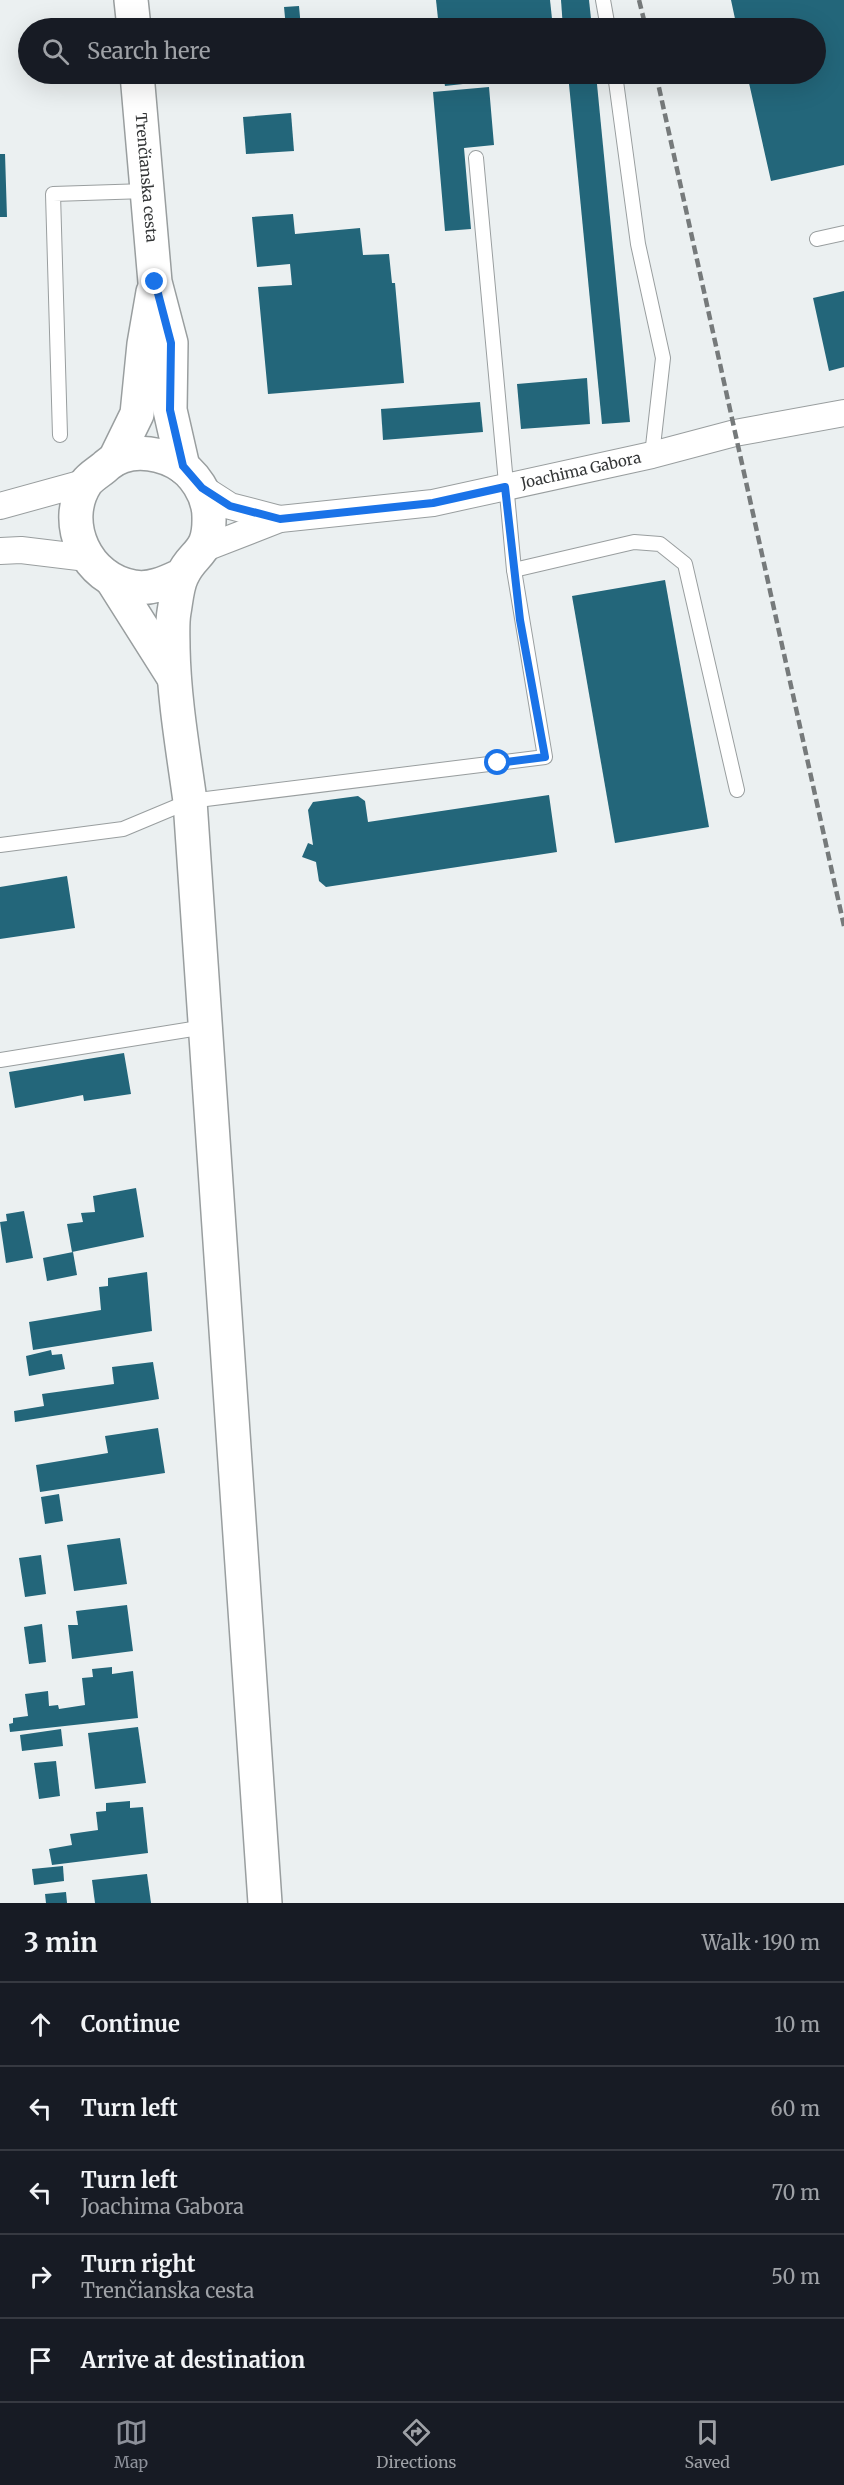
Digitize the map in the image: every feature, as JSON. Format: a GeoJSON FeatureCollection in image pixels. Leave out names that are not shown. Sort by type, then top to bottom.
{"type":"FeatureCollection","features":[{"type":"Feature","properties":{"kind":"main road"},"geometry":{"type":"LineString","coordinates":[[132,0],[133,18]]}},
{"type":"Feature","properties":{"kind":"main road","name":"Trenčianska cesta"},"geometry":{"type":"LineString","coordinates":[[138,84],[155,282],[171,343],[170,410],[192,477]]}},
{"type":"Feature","properties":{"kind":"main road","name":"Trenčianska cesta"},"geometry":{"type":"LineString","coordinates":[[115,459],[137,414],[144,344],[155,282]]}},
{"type":"Feature","properties":{"kind":"main road"},"geometry":{"type":"LineString","coordinates":[[111,580],[135,587],[160,586],[182,575],[203,549],[209,529],[209,508],[192,477],[162,456],[138,453],[115,459],[87,482],[76,506],[76,533],[87,558],[111,580],[174,678]]}},
{"type":"Feature","properties":{"kind":"main road"},"geometry":{"type":"LineString","coordinates":[[182,575],[173,614],[174,678],[190,801],[265,1903]]}},
{"type":"Feature","properties":{"kind":"street","name":"Joachima Gabora"},"geometry":{"type":"LineString","coordinates":[[203,549],[280,519],[433,503],[652,455],[735,434],[844,413]]}},
{"type":"Feature","properties":{"kind":"street","name":"Joachima Gabora"},"geometry":{"type":"LineString","coordinates":[[192,477],[230,506],[280,519]]}},
{"type":"Feature","properties":{"kind":"street"},"geometry":{"type":"LineString","coordinates":[[0,506],[87,482]]}},
{"type":"Feature","properties":{"kind":"street"},"geometry":{"type":"LineString","coordinates":[[0,551],[21,550],[87,558]]}},
{"type":"Feature","properties":{"kind":"lane"},"geometry":{"type":"LineString","coordinates":[[603,0],[606,18]]}},
{"type":"Feature","properties":{"kind":"lane"},"geometry":{"type":"LineString","coordinates":[[616,84],[638,244],[663,358],[652,455]]}},
{"type":"Feature","properties":{"kind":"lane"},"geometry":{"type":"LineString","coordinates":[[0,845],[123,829],[190,801],[545,757],[514,570],[476,158]]}},
{"type":"Feature","properties":{"kind":"lane"},"geometry":{"type":"LineString","coordinates":[[60,435],[53,194],[146,191]]}},
{"type":"Feature","properties":{"kind":"lane"},"geometry":{"type":"LineString","coordinates":[[817,239],[844,233]]}},
{"type":"Feature","properties":{"kind":"lane"},"geometry":{"type":"LineString","coordinates":[[514,570],[634,542],[660,544],[685,564],[737,790]]}},
{"type":"Feature","properties":{"kind":"lane"},"geometry":{"type":"LineString","coordinates":[[0,1060],[205,1027]]}},
{"type":"Feature","properties":{"kind":"building"},"geometry":{"type":"Polygon","coordinates":[[[436,0],[550,0],[552,18],[438,18],[436,0]]]}},
{"type":"Feature","properties":{"kind":"building"},"geometry":{"type":"Polygon","coordinates":[[[561,0],[589,0],[591,18],[562,18],[561,0]]]}},
{"type":"Feature","properties":{"kind":"building"},"geometry":{"type":"Polygon","coordinates":[[[731,0],[844,0],[844,165],[771,181],[749,84],[826,84],[826,18],[735,18],[731,0]]]}},
{"type":"Feature","properties":{"kind":"building"},"geometry":{"type":"Polygon","coordinates":[[[299,6],[300,18],[285,18],[284,7],[299,6]]]}},
{"type":"Feature","properties":{"kind":"building"},"geometry":{"type":"Polygon","coordinates":[[[569,84],[597,84],[630,422],[602,424],[569,84]]]}},
{"type":"Feature","properties":{"kind":"building"},"geometry":{"type":"Polygon","coordinates":[[[489,87],[494,145],[464,148],[471,229],[445,231],[433,92],[489,87]]]}},
{"type":"Feature","properties":{"kind":"building"},"geometry":{"type":"Polygon","coordinates":[[[291,113],[294,151],[246,154],[243,117],[291,113]]]}},
{"type":"Feature","properties":{"kind":"building"},"geometry":{"type":"Polygon","coordinates":[[[0,154],[5,154],[7,217],[0,217],[0,154]]]}},
{"type":"Feature","properties":{"kind":"building"},"geometry":{"type":"Polygon","coordinates":[[[293,214],[295,234],[360,228],[363,255],[389,254],[392,283],[395,283],[404,383],[268,394],[258,287],[292,285],[290,264],[257,267],[252,217],[293,214]]]}},
{"type":"Feature","properties":{"kind":"building"},"geometry":{"type":"Polygon","coordinates":[[[844,291],[844,367],[829,371],[813,298],[844,291]]]}},
{"type":"Feature","properties":{"kind":"building"},"geometry":{"type":"Polygon","coordinates":[[[587,378],[590,424],[521,429],[517,384],[587,378]]]}},
{"type":"Feature","properties":{"kind":"building"},"geometry":{"type":"Polygon","coordinates":[[[480,402],[483,432],[383,440],[381,409],[480,402]]]}},
{"type":"Feature","properties":{"kind":"building"},"geometry":{"type":"Polygon","coordinates":[[[665,580],[709,827],[615,843],[572,596],[665,580]]]}},
{"type":"Feature","properties":{"kind":"building"},"geometry":{"type":"Polygon","coordinates":[[[549,795],[557,852],[326,887],[319,881],[316,862],[302,857],[308,843],[313,845],[308,810],[313,802],[358,796],[365,801],[368,822],[549,795]]]}},
{"type":"Feature","properties":{"kind":"building"},"geometry":{"type":"Polygon","coordinates":[[[67,876],[75,928],[0,939],[0,887],[67,876]]]}},
{"type":"Feature","properties":{"kind":"building"},"geometry":{"type":"Polygon","coordinates":[[[124,1053],[131,1094],[84,1101],[83,1095],[15,1108],[9,1072],[124,1053]]]}},
{"type":"Feature","properties":{"kind":"building"},"geometry":{"type":"Polygon","coordinates":[[[136,1188],[144,1237],[72,1252],[67,1224],[83,1222],[81,1213],[95,1212],[93,1196],[136,1188]]]}},
{"type":"Feature","properties":{"kind":"building"},"geometry":{"type":"Polygon","coordinates":[[[24,1211],[33,1258],[6,1263],[0,1222],[7,1221],[6,1214],[24,1211]]]}},
{"type":"Feature","properties":{"kind":"building"},"geometry":{"type":"Polygon","coordinates":[[[73,1252],[77,1275],[47,1281],[43,1258],[73,1252]]]}},
{"type":"Feature","properties":{"kind":"building"},"geometry":{"type":"Polygon","coordinates":[[[147,1272],[152,1331],[33,1350],[29,1322],[101,1310],[99,1287],[108,1286],[108,1278],[147,1272]]]}},
{"type":"Feature","properties":{"kind":"building"},"geometry":{"type":"Polygon","coordinates":[[[51,1350],[52,1355],[62,1354],[65,1369],[29,1376],[26,1356],[51,1350]]]}},
{"type":"Feature","properties":{"kind":"building"},"geometry":{"type":"Polygon","coordinates":[[[153,1362],[159,1399],[15,1422],[14,1411],[44,1406],[42,1394],[114,1384],[112,1367],[153,1362]]]}},
{"type":"Feature","properties":{"kind":"building"},"geometry":{"type":"Polygon","coordinates":[[[158,1428],[165,1473],[40,1492],[36,1465],[108,1453],[105,1436],[158,1428]]]}},
{"type":"Feature","properties":{"kind":"building"},"geometry":{"type":"Polygon","coordinates":[[[59,1494],[63,1521],[45,1524],[41,1497],[59,1494]]]}},
{"type":"Feature","properties":{"kind":"building"},"geometry":{"type":"Polygon","coordinates":[[[120,1538],[127,1584],[74,1591],[67,1545],[120,1538]]]}},
{"type":"Feature","properties":{"kind":"building"},"geometry":{"type":"Polygon","coordinates":[[[41,1555],[46,1594],[25,1597],[19,1558],[41,1555]]]}},
{"type":"Feature","properties":{"kind":"building"},"geometry":{"type":"Polygon","coordinates":[[[127,1605],[133,1651],[72,1659],[68,1625],[78,1625],[76,1611],[127,1605]]]}},
{"type":"Feature","properties":{"kind":"building"},"geometry":{"type":"Polygon","coordinates":[[[42,1624],[46,1662],[29,1664],[24,1627],[42,1624]]]}},
{"type":"Feature","properties":{"kind":"building"},"geometry":{"type":"Polygon","coordinates":[[[112,1667],[112,1674],[133,1671],[138,1718],[10,1732],[9,1724],[13,1723],[13,1718],[28,1716],[25,1694],[48,1691],[49,1706],[58,1705],[59,1709],[85,1705],[82,1678],[93,1677],[92,1669],[112,1667]]]}},
{"type":"Feature","properties":{"kind":"building"},"geometry":{"type":"Polygon","coordinates":[[[138,1727],[146,1783],[95,1789],[88,1733],[138,1727]]]}},
{"type":"Feature","properties":{"kind":"building"},"geometry":{"type":"Polygon","coordinates":[[[61,1729],[63,1746],[22,1751],[20,1735],[61,1729]]]}},
{"type":"Feature","properties":{"kind":"building"},"geometry":{"type":"Polygon","coordinates":[[[56,1761],[60,1796],[39,1799],[34,1763],[56,1761]]]}},
{"type":"Feature","properties":{"kind":"building"},"geometry":{"type":"Polygon","coordinates":[[[130,1801],[130,1808],[143,1807],[148,1853],[52,1865],[49,1849],[72,1845],[70,1834],[98,1830],[96,1812],[106,1811],[106,1803],[130,1801]]]}},
{"type":"Feature","properties":{"kind":"building"},"geometry":{"type":"Polygon","coordinates":[[[63,1866],[64,1881],[34,1885],[32,1869],[63,1866]]]}},
{"type":"Feature","properties":{"kind":"building"},"geometry":{"type":"Polygon","coordinates":[[[147,1874],[151,1903],[95,1903],[92,1880],[147,1874]]]}},
{"type":"Feature","properties":{"kind":"building"},"geometry":{"type":"Polygon","coordinates":[[[66,1892],[67,1903],[46,1903],[45,1894],[66,1892]]]}},
{"type":"Feature","properties":{"kind":"railway"},"geometry":{"type":"LineString","coordinates":[[639,0],[644,18]]}},
{"type":"Feature","properties":{"kind":"railway"},"geometry":{"type":"LineString","coordinates":[[658,84],[844,926]]}},
{"type":"Feature","properties":{"kind":"route"},"geometry":{"type":"LineString","coordinates":[[155,282],[171,343],[170,410],[183,466],[202,488],[230,506],[280,519],[433,503],[505,487],[520,620],[545,757],[498,763]]}}]}
